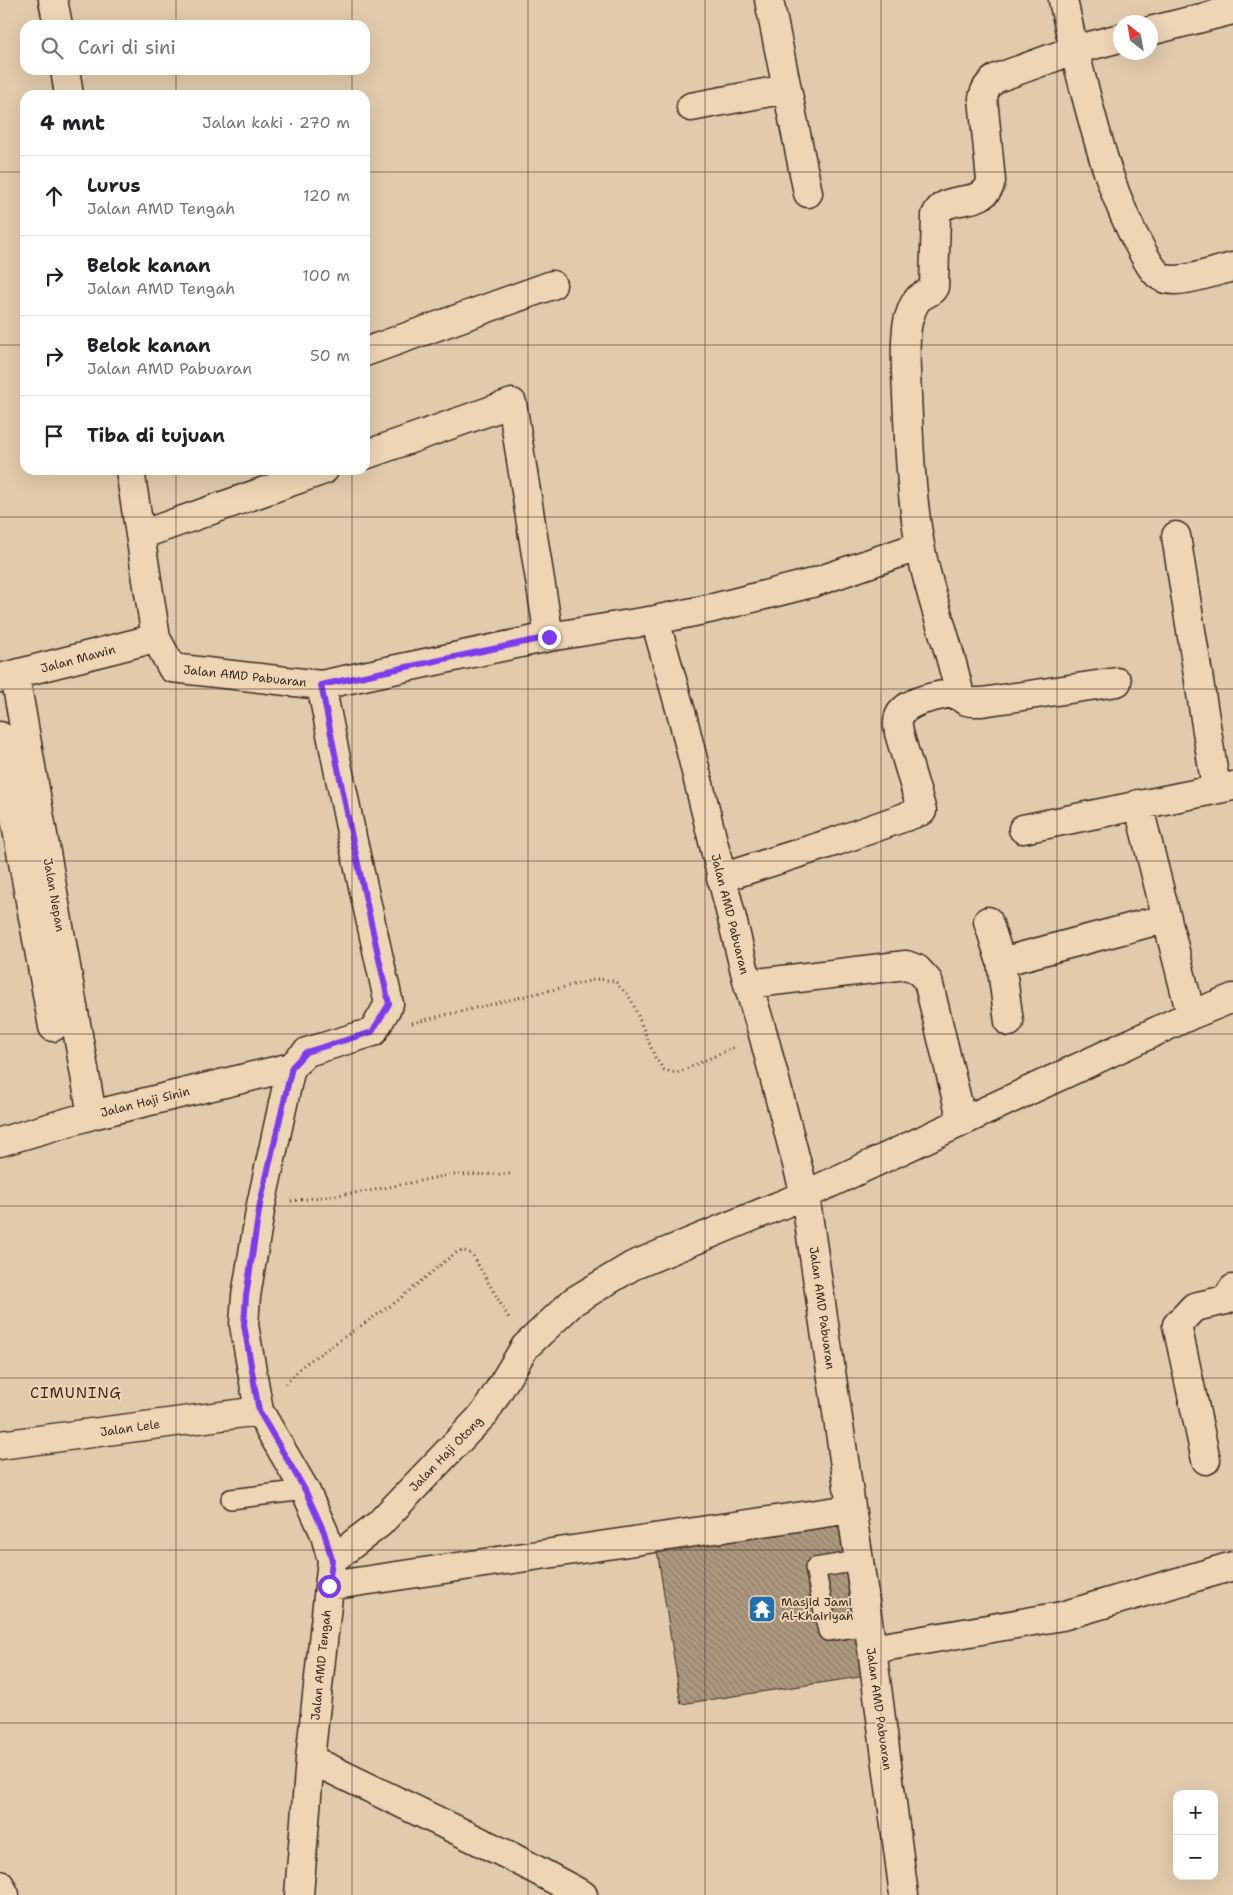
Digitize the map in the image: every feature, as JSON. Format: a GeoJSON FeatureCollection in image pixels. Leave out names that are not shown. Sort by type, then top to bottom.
{"type":"FeatureCollection","features":[{"type":"Feature","properties":{"kind":"street"},"geometry":{"type":"LineString","coordinates":[[53,0],[57,20]]}},
{"type":"Feature","properties":{"kind":"street"},"geometry":{"type":"LineString","coordinates":[[769,0],[808,193]]}},
{"type":"Feature","properties":{"kind":"street"},"geometry":{"type":"LineString","coordinates":[[1063,0],[1074,50],[1111,184],[1134,238],[1150,266],[1161,277],[1175,280],[1233,267]]}},
{"type":"Feature","properties":{"kind":"street"},"geometry":{"type":"LineString","coordinates":[[1158,29],[1233,10]]}},
{"type":"Feature","properties":{"kind":"street"},"geometry":{"type":"LineString","coordinates":[[1113,40],[1074,50],[996,78],[987,86],[983,98],[990,187],[987,192],[978,198],[944,206],[938,210],[936,216],[934,287],[930,293],[916,301],[908,321],[906,367],[909,449],[920,546],[962,699],[982,702],[1117,682]]}},
{"type":"Feature","properties":{"kind":"street"},"geometry":{"type":"LineString","coordinates":[[66,75],[68,90]]}},
{"type":"Feature","properties":{"kind":"street"},"geometry":{"type":"LineString","coordinates":[[691,107],[786,89]]}},
{"type":"Feature","properties":{"kind":"street"},"geometry":{"type":"LineString","coordinates":[[370,350],[552,284]]}},
{"type":"Feature","properties":{"kind":"street"},"geometry":{"type":"LineString","coordinates":[[370,453],[512,403],[549,637]]}},
{"type":"Feature","properties":{"kind":"street","name":"Jalan AMD Pabuaran"},"geometry":{"type":"LineString","coordinates":[[131,475],[156,638],[172,668],[321,685],[549,637],[655,620],[683,719],[748,984],[805,1195],[870,1637],[904,1895]]}},
{"type":"Feature","properties":{"kind":"street"},"geometry":{"type":"LineString","coordinates":[[141,535],[310,475]]}},
{"type":"Feature","properties":{"kind":"street"},"geometry":{"type":"LineString","coordinates":[[1023,829],[1224,787],[1176,536]]}},
{"type":"Feature","properties":{"kind":"street"},"geometry":{"type":"LineString","coordinates":[[655,620],[812,583],[920,546]]}},
{"type":"Feature","properties":{"kind":"street","name":"Jalan Mawin"},"geometry":{"type":"LineString","coordinates":[[5,679],[156,638]]}},
{"type":"Feature","properties":{"kind":"street","name":"Jalan Nepan"},"geometry":{"type":"LineString","coordinates":[[5,679],[92,1115]]}},
{"type":"Feature","properties":{"kind":"street"},"geometry":{"type":"LineString","coordinates":[[292,1067],[306,1052],[372,1032],[389,1004],[321,685]]}},
{"type":"Feature","properties":{"kind":"street"},"geometry":{"type":"LineString","coordinates":[[721,878],[837,841],[922,811],[902,742],[898,720],[902,711],[912,705],[932,697],[959,692]]}},
{"type":"Feature","properties":{"kind":"street"},"geometry":{"type":"LineString","coordinates":[[0,736],[53,1027]]}},
{"type":"Feature","properties":{"kind":"street"},"geometry":{"type":"LineString","coordinates":[[1138,804],[1191,1015]]}},
{"type":"Feature","properties":{"kind":"street"},"geometry":{"type":"LineString","coordinates":[[1001,962],[1167,918]]}},
{"type":"Feature","properties":{"kind":"street"},"geometry":{"type":"LineString","coordinates":[[988,921],[1001,962],[1009,1022]]}},
{"type":"Feature","properties":{"kind":"street"},"geometry":{"type":"LineString","coordinates":[[748,984],[906,965],[917,968],[928,981],[962,1121]]}},
{"type":"Feature","properties":{"kind":"street","name":"Jalan Haji Otong"},"geometry":{"type":"LineString","coordinates":[[331,1573],[485,1413],[525,1347],[574,1301],[632,1266],[805,1195],[1191,1015],[1233,998]]}},
{"type":"Feature","properties":{"kind":"street","name":"Jalan Haji Sinin"},"geometry":{"type":"LineString","coordinates":[[0,1142],[92,1115],[292,1067]]}},
{"type":"Feature","properties":{"kind":"street","name":"Jalan AMD Tengah"},"geometry":{"type":"LineString","coordinates":[[292,1067],[260,1204],[246,1296],[244,1325],[259,1411],[305,1490],[324,1532],[331,1573],[310,1759],[299,1895]]}},
{"type":"Feature","properties":{"kind":"street"},"geometry":{"type":"LineString","coordinates":[[1206,1460],[1177,1325],[1194,1307],[1226,1300],[1233,1289]]}},
{"type":"Feature","properties":{"kind":"street","name":"Jalan Lele"},"geometry":{"type":"LineString","coordinates":[[0,1445],[259,1411]]}},
{"type":"Feature","properties":{"kind":"street"},"geometry":{"type":"LineString","coordinates":[[331,1573],[851,1509]]}},
{"type":"Feature","properties":{"kind":"street"},"geometry":{"type":"LineString","coordinates":[[870,1637],[1062,1616],[1233,1566]]}},
{"type":"Feature","properties":{"kind":"street"},"geometry":{"type":"LineString","coordinates":[[310,1759],[512,1857],[583,1895]]}},
{"type":"Feature","properties":{"kind":"street"},"geometry":{"type":"LineString","coordinates":[[0,1885],[5,1895]]}},
{"type":"Feature","properties":{"kind":"lane"},"geometry":{"type":"LineString","coordinates":[[231,1499],[305,1490]]}},
{"type":"Feature","properties":{"kind":"lane"},"geometry":{"type":"LineString","coordinates":[[858,1562],[815,1568],[828,1631],[870,1637]]}},
{"type":"Feature","properties":{"kind":"path"},"geometry":{"type":"LineString","coordinates":[[372,1032],[598,979],[615,981],[630,998],[655,1057],[664,1070],[677,1073],[763,1034]]}},
{"type":"Feature","properties":{"kind":"path"},"geometry":{"type":"LineString","coordinates":[[260,1204],[369,1192],[449,1174],[510,1174]]}},
{"type":"Feature","properties":{"kind":"path"},"geometry":{"type":"LineString","coordinates":[[259,1411],[302,1366],[397,1301],[454,1254],[462,1250],[472,1254],[525,1347]]}},
{"type":"Feature","properties":{"kind":"building","name":"Masjid Jami Al-Khairiyah"},"geometry":{"type":"Polygon","coordinates":[[[844,1517],[866,1676],[681,1704],[656,1543],[844,1517]]]}},
{"type":"Feature","properties":{"kind":"place","name":"Masjid Jami Al-Khairiyah"},"geometry":{"type":"Point","coordinates":[762,1609]}},
{"type":"Feature","properties":{"kind":"district","name":"CIMUNING"},"geometry":{"type":"Point","coordinates":[76,1393]}},
{"type":"Feature","properties":{"kind":"route"},"geometry":{"type":"LineString","coordinates":[[329,1586],[332,1560],[324,1532],[305,1490],[259,1411],[244,1325],[246,1296],[260,1204],[292,1067],[306,1052],[372,1032],[389,1004],[321,685],[549,637]]}}]}
